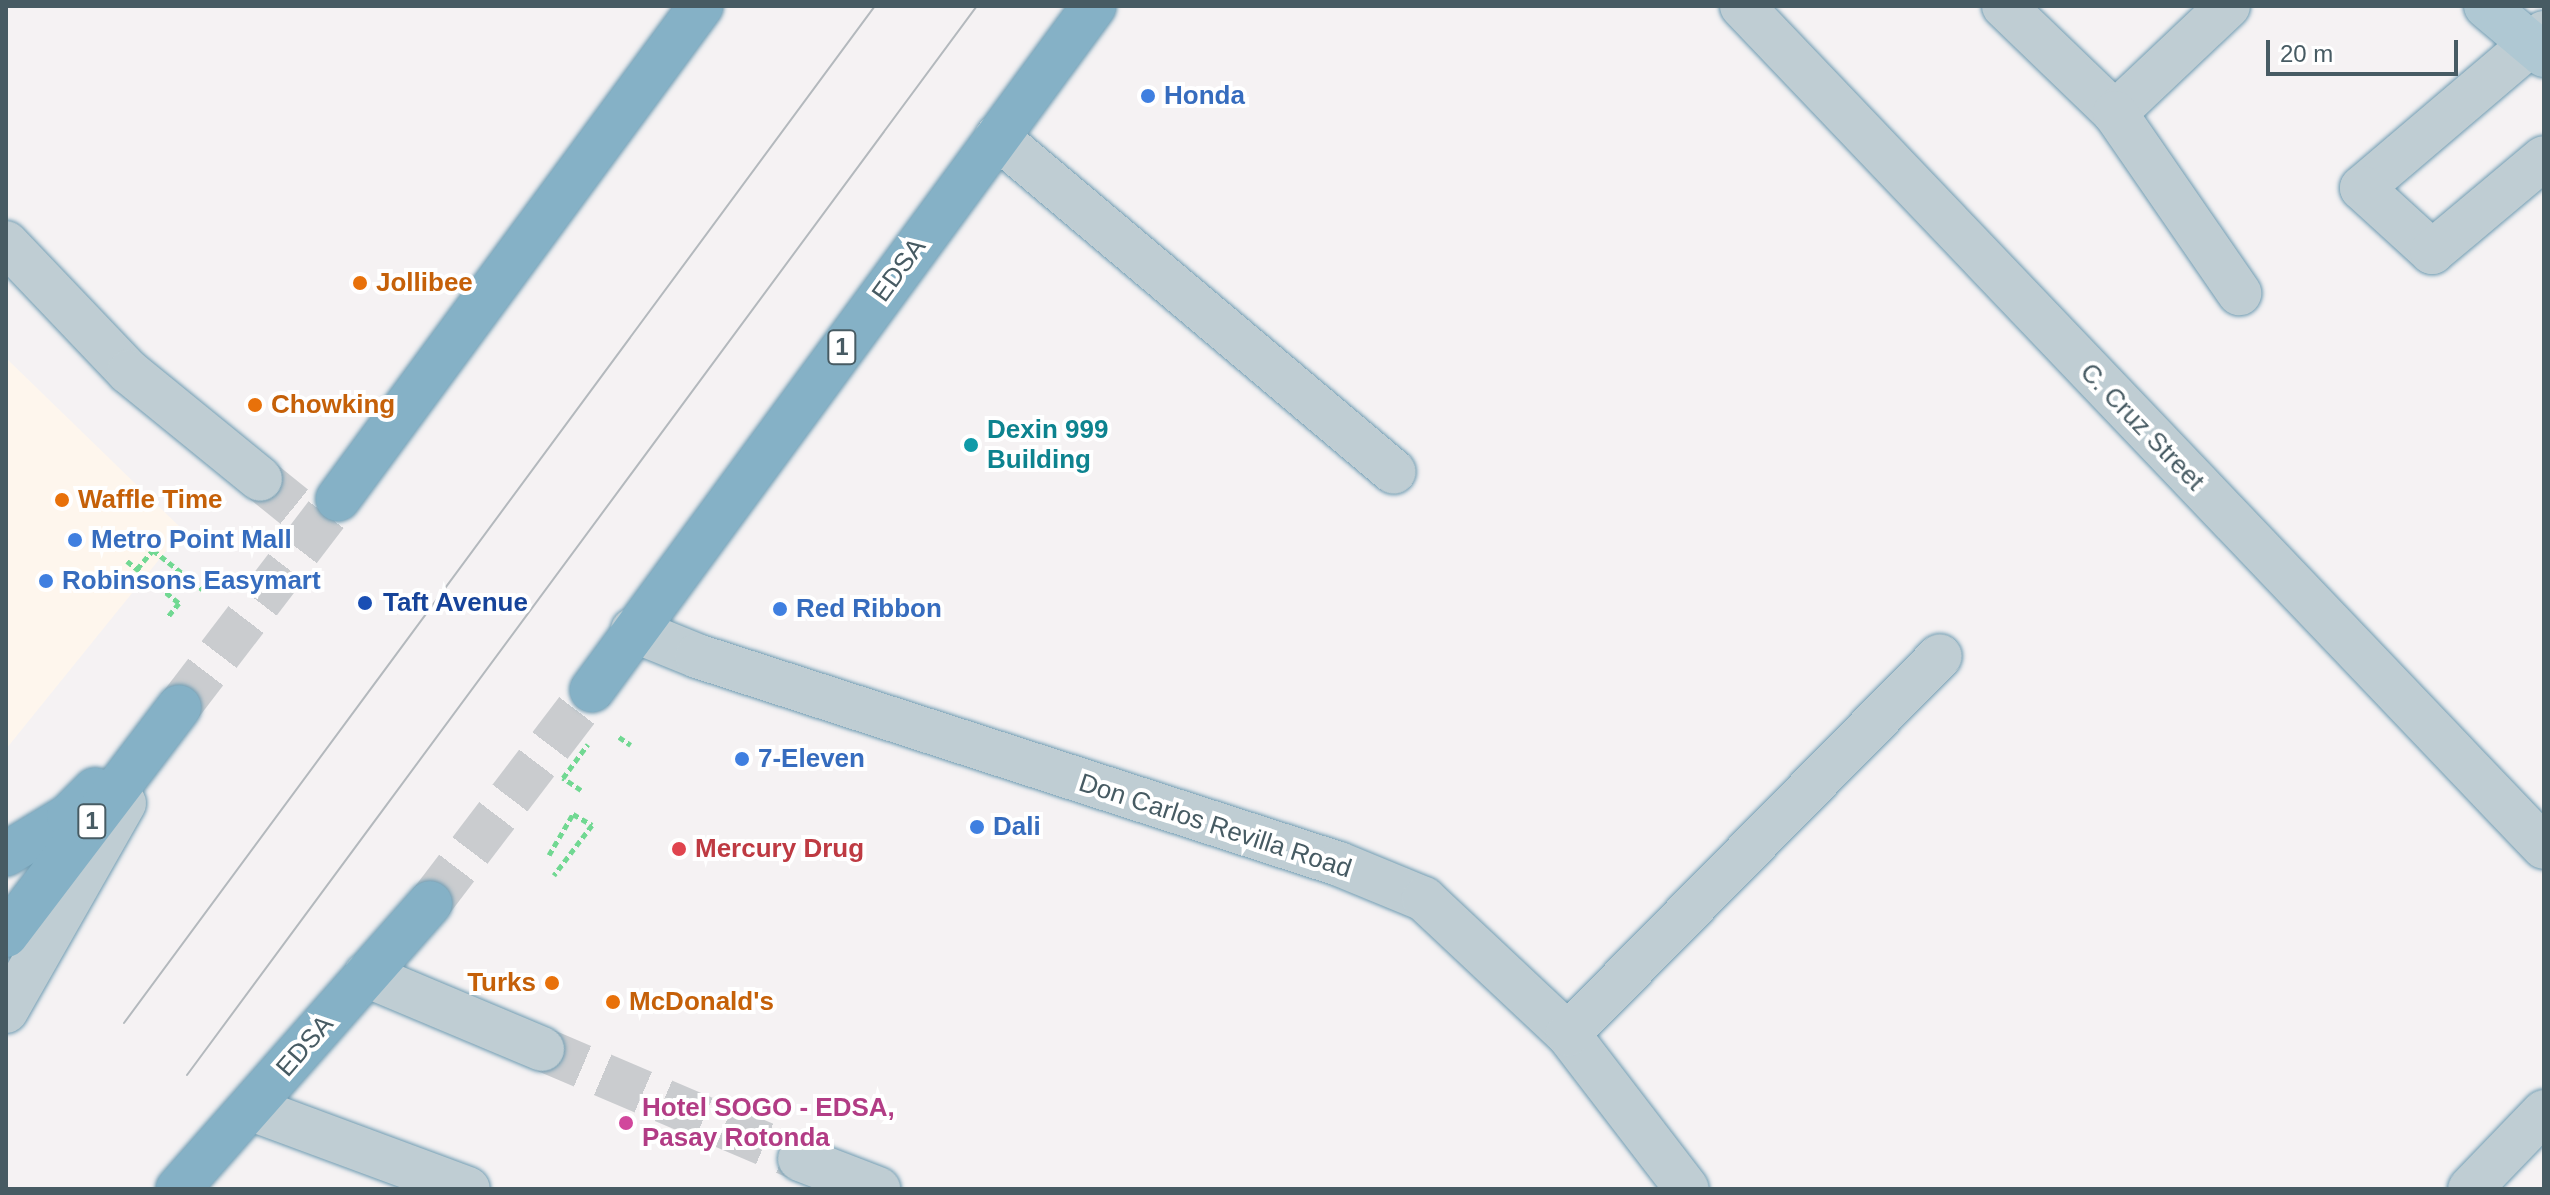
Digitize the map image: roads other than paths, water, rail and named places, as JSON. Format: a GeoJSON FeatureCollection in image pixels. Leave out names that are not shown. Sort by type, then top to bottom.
{"type":"FeatureCollection","features":[{"type":"Feature","properties":{"kind":"highway"},"geometry":{"type":"LineString","coordinates":[[338,499],[701,6]]}},
{"type":"Feature","properties":{"kind":"highway","name":"EDSA"},"geometry":{"type":"LineString","coordinates":[[592,690],[633,630],[1094,6]]}},
{"type":"Feature","properties":{"kind":"highway"},"geometry":{"type":"LineString","coordinates":[[6,854],[69,816],[179,707]]}},
{"type":"Feature","properties":{"kind":"highway","name":"1"},"geometry":{"type":"LineString","coordinates":[[6,935],[179,707]]}},
{"type":"Feature","properties":{"kind":"highway","name":"EDSA"},"geometry":{"type":"LineString","coordinates":[[178,1189],[252,1109],[430,903]]}},
{"type":"Feature","properties":{"kind":"main road"},"geometry":{"type":"LineString","coordinates":[[2486,6],[2540,44]]}},
{"type":"Feature","properties":{"kind":"street","name":"C. Cruz Street"},"geometry":{"type":"LineString","coordinates":[[1742,6],[2537,827]]}},
{"type":"Feature","properties":{"kind":"street"},"geometry":{"type":"LineString","coordinates":[[2004,6],[2115,113],[2239,293]]}},
{"type":"Feature","properties":{"kind":"street"},"geometry":{"type":"LineString","coordinates":[[2115,113],[2228,6]]}},
{"type":"Feature","properties":{"kind":"street"},"geometry":{"type":"LineString","coordinates":[[2540,44],[2362,188],[2432,252],[2544,158]]}},
{"type":"Feature","properties":{"kind":"street"},"geometry":{"type":"LineString","coordinates":[[997,137],[1394,472]]}},
{"type":"Feature","properties":{"kind":"street"},"geometry":{"type":"LineString","coordinates":[[6,243],[129,372],[260,479]]}},
{"type":"Feature","properties":{"kind":"street","name":"Don Carlos Revilla Road"},"geometry":{"type":"LineString","coordinates":[[633,630],[697,656],[1339,864],[1424,899],[1568,1034],[1687,1189]]}},
{"type":"Feature","properties":{"kind":"street"},"geometry":{"type":"LineString","coordinates":[[1568,1034],[1940,656]]}},
{"type":"Feature","properties":{"kind":"street"},"geometry":{"type":"LineString","coordinates":[[6,1011],[179,707]]}},
{"type":"Feature","properties":{"kind":"street"},"geometry":{"type":"LineString","coordinates":[[366,975],[542,1049]]}},
{"type":"Feature","properties":{"kind":"street"},"geometry":{"type":"LineString","coordinates":[[252,1109],[468,1189]]}},
{"type":"Feature","properties":{"kind":"street"},"geometry":{"type":"LineString","coordinates":[[2470,1189],[2544,1112]]}},
{"type":"Feature","properties":{"kind":"street"},"geometry":{"type":"LineString","coordinates":[[800,1159],[878,1189]]}},
{"type":"Feature","properties":{"kind":"tunnel"},"geometry":{"type":"LineString","coordinates":[[260,479],[318,526]]}},
{"type":"Feature","properties":{"kind":"tunnel"},"geometry":{"type":"LineString","coordinates":[[179,707],[338,499]]}},
{"type":"Feature","properties":{"kind":"tunnel"},"geometry":{"type":"LineString","coordinates":[[430,903],[592,690]]}},
{"type":"Feature","properties":{"kind":"tunnel"},"geometry":{"type":"LineString","coordinates":[[542,1049],[800,1159]]}},
{"type":"Feature","properties":{"kind":"tram line"},"geometry":{"type":"LineString","coordinates":[[124,1023],[875,6]]}},
{"type":"Feature","properties":{"kind":"tram line"},"geometry":{"type":"LineString","coordinates":[[187,1075],[977,6]]}},
{"type":"Feature","properties":{"kind":"place","name":"Honda"},"geometry":{"type":"Point","coordinates":[1148,96]}},
{"type":"Feature","properties":{"kind":"place","name":"Jollibee"},"geometry":{"type":"Point","coordinates":[360,283]}},
{"type":"Feature","properties":{"kind":"place","name":"Chowking"},"geometry":{"type":"Point","coordinates":[255,405]}},
{"type":"Feature","properties":{"kind":"place","name":"Dexin 999 Building"},"geometry":{"type":"Point","coordinates":[971,445]}},
{"type":"Feature","properties":{"kind":"place","name":"Waffle Time"},"geometry":{"type":"Point","coordinates":[62,500]}},
{"type":"Feature","properties":{"kind":"place","name":"Metro Point Mall"},"geometry":{"type":"Point","coordinates":[75,540]}},
{"type":"Feature","properties":{"kind":"place","name":"Robinsons Easymart"},"geometry":{"type":"Point","coordinates":[46,581]}},
{"type":"Feature","properties":{"kind":"place","name":"Taft Avenue"},"geometry":{"type":"Point","coordinates":[365,603]}},
{"type":"Feature","properties":{"kind":"place","name":"Red Ribbon"},"geometry":{"type":"Point","coordinates":[780,609]}},
{"type":"Feature","properties":{"kind":"place","name":"7-Eleven"},"geometry":{"type":"Point","coordinates":[742,759]}},
{"type":"Feature","properties":{"kind":"place","name":"Dali"},"geometry":{"type":"Point","coordinates":[977,827]}},
{"type":"Feature","properties":{"kind":"place","name":"Mercury Drug"},"geometry":{"type":"Point","coordinates":[679,849]}},
{"type":"Feature","properties":{"kind":"place","name":"Turks"},"geometry":{"type":"Point","coordinates":[552,983]}},
{"type":"Feature","properties":{"kind":"place","name":"McDonald's"},"geometry":{"type":"Point","coordinates":[613,1002]}},
{"type":"Feature","properties":{"kind":"place","name":"Hotel SOGO - EDSA, Pasay Rotonda"},"geometry":{"type":"Point","coordinates":[626,1123]}}]}
